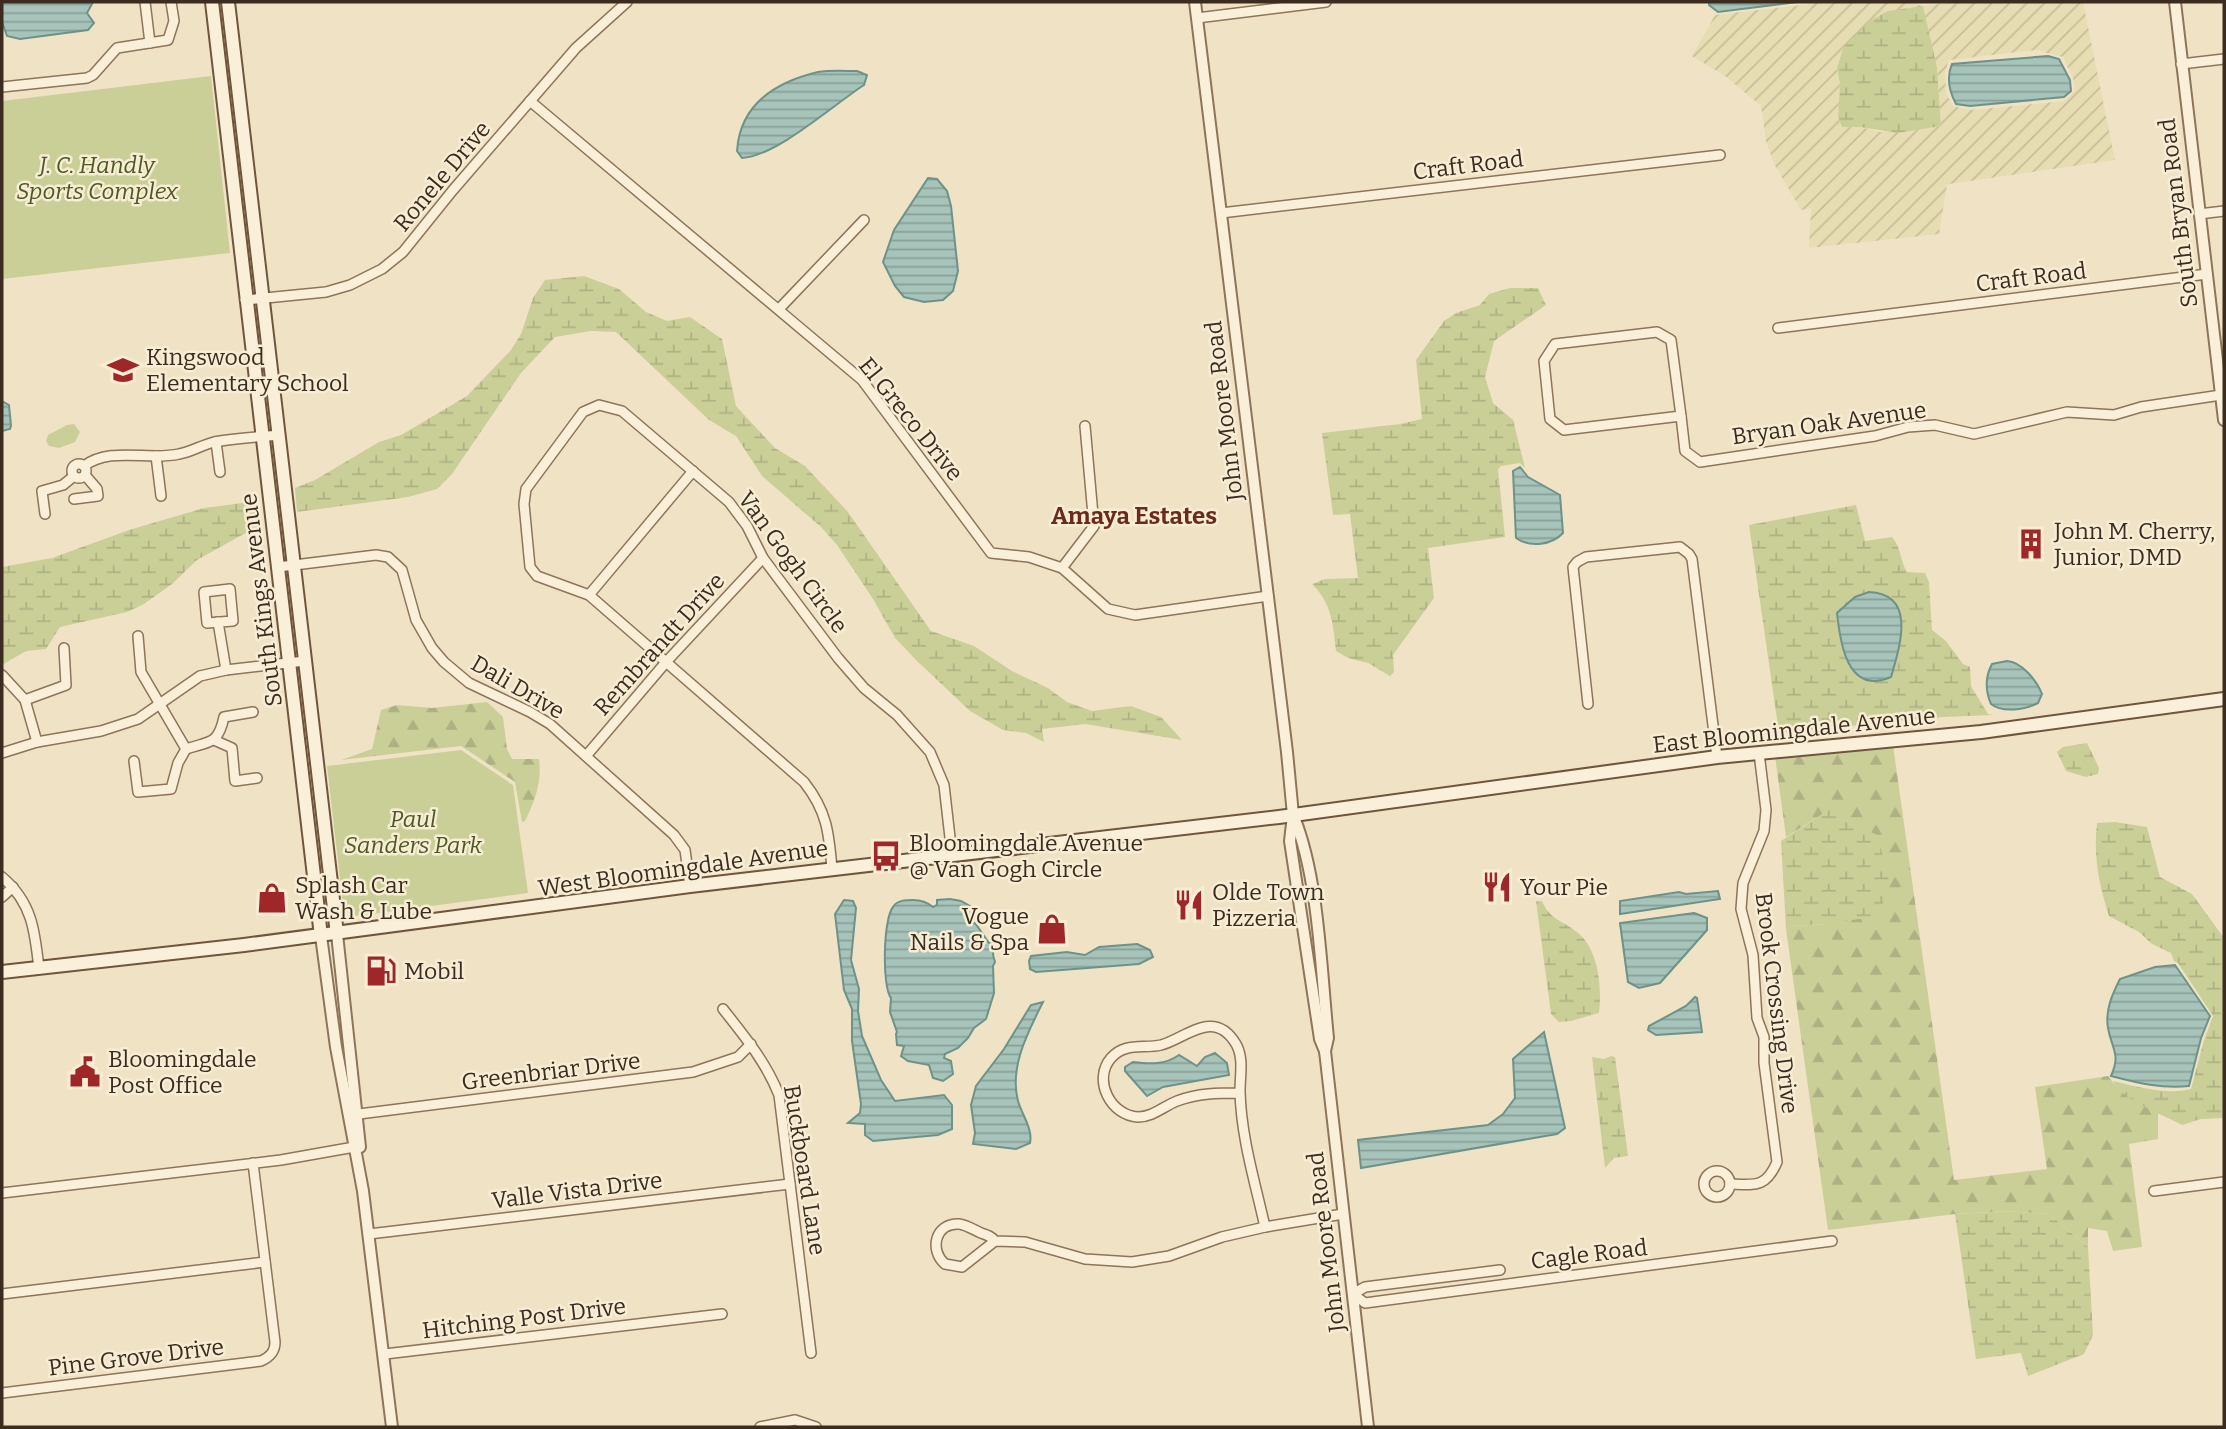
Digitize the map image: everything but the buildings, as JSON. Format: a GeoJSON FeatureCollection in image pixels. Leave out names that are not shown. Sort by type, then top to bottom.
{"type":"FeatureCollection","features":[{"type":"Feature","properties":{"kind":"main road","name":"South Kings Avenue"},"geometry":{"type":"LineString","coordinates":[[212,2],[321,936]]}},
{"type":"Feature","properties":{"kind":"main road","name":"South Kings Avenue"},"geometry":{"type":"LineString","coordinates":[[228,2],[337,934]]}},
{"type":"Feature","properties":{"kind":"main road","name":"East Bloomingdale Avenue"},"geometry":{"type":"LineString","coordinates":[[1369,805],[1717,757],[1981,732],[2224,699]]}},
{"type":"Feature","properties":{"kind":"main road","name":"West Bloomingdale Avenue"},"geometry":{"type":"LineString","coordinates":[[2,972],[321,936],[690,886],[1369,805]]}},
{"type":"Feature","properties":{"kind":"street"},"geometry":{"type":"LineString","coordinates":[[145,2],[150,43]]}},
{"type":"Feature","properties":{"kind":"street"},"geometry":{"type":"LineString","coordinates":[[2,87],[87,78],[93,75],[117,48],[169,40],[174,21],[172,2]]}},
{"type":"Feature","properties":{"kind":"street","name":"Ronele Drive"},"geometry":{"type":"LineString","coordinates":[[245,300],[338,289],[382,269],[403,252],[576,48],[627,2]]}},
{"type":"Feature","properties":{"kind":"street","name":"John Moore Road"},"geometry":{"type":"LineString","coordinates":[[1195,2],[1293,815],[1303,839],[1318,940],[1328,1038],[1325,1051],[1368,1427]]}},
{"type":"Feature","properties":{"kind":"street"},"geometry":{"type":"LineString","coordinates":[[1197,18],[1326,2]]}},
{"type":"Feature","properties":{"kind":"street","name":"South Bryan Road"},"geometry":{"type":"LineString","coordinates":[[2175,2],[2224,420]]}},
{"type":"Feature","properties":{"kind":"street"},"geometry":{"type":"LineString","coordinates":[[2181,64],[2224,59]]}},
{"type":"Feature","properties":{"kind":"street","name":"El Greco Drive"},"geometry":{"type":"LineString","coordinates":[[530,101],[862,380],[991,553],[1029,557],[1062,568],[1108,609],[1135,615],[1268,596]]}},
{"type":"Feature","properties":{"kind":"street","name":"Craft Road"},"geometry":{"type":"LineString","coordinates":[[1221,213],[1720,155]]}},
{"type":"Feature","properties":{"kind":"street"},"geometry":{"type":"LineString","coordinates":[[2199,214],[2224,211]]}},
{"type":"Feature","properties":{"kind":"street"},"geometry":{"type":"LineString","coordinates":[[779,309],[864,219]]}},
{"type":"Feature","properties":{"kind":"street","name":"Craft Road"},"geometry":{"type":"LineString","coordinates":[[1778,328],[2207,274]]}},
{"type":"Feature","properties":{"kind":"street","name":"Bryan Oak Avenue"},"geometry":{"type":"LineString","coordinates":[[1681,416],[1564,430],[1550,419],[1544,361],[1555,344],[1657,332],[1671,340],[1681,416],[1685,451],[1700,462],[1875,436],[1908,427],[1935,425],[1974,434],[2067,412],[2114,415],[2141,407],[2221,396]]}},
{"type":"Feature","properties":{"kind":"street","name":"Van Gogh Circle"},"geometry":{"type":"LineString","coordinates":[[832,869],[827,824],[816,797],[804,782],[589,595],[537,576],[530,567],[524,504],[526,489],[583,412],[600,405],[622,411],[729,502],[747,526],[763,558],[864,688],[897,715],[930,752],[944,785],[952,855]]}},
{"type":"Feature","properties":{"kind":"street"},"geometry":{"type":"LineString","coordinates":[[1062,568],[1094,526],[1085,426]]}},
{"type":"Feature","properties":{"kind":"street"},"geometry":{"type":"LineString","coordinates":[[45,514],[42,491],[63,485],[94,458],[114,455],[156,457],[180,454],[216,442],[279,435]]}},
{"type":"Feature","properties":{"kind":"street"},"geometry":{"type":"LineString","coordinates":[[216,442],[220,472]]}},
{"type":"Feature","properties":{"kind":"street"},"geometry":{"type":"LineString","coordinates":[[156,457],[161,496]]}},
{"type":"Feature","properties":{"kind":"street"},"geometry":{"type":"LineString","coordinates":[[589,595],[693,471]]}},
{"type":"Feature","properties":{"kind":"street"},"geometry":{"type":"LineString","coordinates":[[74,499],[98,496],[97,489],[81,472]]}},
{"type":"Feature","properties":{"kind":"street"},"geometry":{"type":"LineString","coordinates":[[1588,704],[1573,567],[1586,557],[1680,547],[1692,559],[1717,757]]}},
{"type":"Feature","properties":{"kind":"street","name":"Dali Drive"},"geometry":{"type":"LineString","coordinates":[[278,567],[376,555],[391,559],[402,570],[410,606],[418,625],[444,662],[469,682],[545,720],[586,756],[681,843],[686,854],[690,886]]}},
{"type":"Feature","properties":{"kind":"street","name":"Rembrandt Drive"},"geometry":{"type":"LineString","coordinates":[[586,756],[667,662],[763,558]]}},
{"type":"Feature","properties":{"kind":"street"},"geometry":{"type":"LineString","coordinates":[[230,589],[233,621],[218,622],[207,623],[204,592],[230,589]]}},
{"type":"Feature","properties":{"kind":"street"},"geometry":{"type":"LineString","coordinates":[[218,622],[226,670]]}},
{"type":"Feature","properties":{"kind":"street"},"geometry":{"type":"LineString","coordinates":[[138,636],[141,672],[186,749]]}},
{"type":"Feature","properties":{"kind":"street"},"geometry":{"type":"LineString","coordinates":[[25,701],[66,685],[64,648]]}},
{"type":"Feature","properties":{"kind":"street"},"geometry":{"type":"LineString","coordinates":[[2,753],[37,741],[100,731],[138,719],[200,676],[226,670],[305,661]]}},
{"type":"Feature","properties":{"kind":"street"},"geometry":{"type":"LineString","coordinates":[[2,675],[25,701],[37,741]]}},
{"type":"Feature","properties":{"kind":"street"},"geometry":{"type":"LineString","coordinates":[[134,761],[138,792],[171,789],[178,763],[186,749],[214,740],[220,734],[224,717],[253,712]]}},
{"type":"Feature","properties":{"kind":"street"},"geometry":{"type":"LineString","coordinates":[[214,740],[232,748],[235,780],[257,778]]}},
{"type":"Feature","properties":{"kind":"street","name":"Brook Crossing Drive"},"geometry":{"type":"LineString","coordinates":[[1730,1184],[1760,1184],[1771,1175],[1777,1162],[1764,1063],[1764,1037],[1757,1018],[1753,955],[1741,909],[1743,883],[1764,831],[1766,810],[1759,753]]}},
{"type":"Feature","properties":{"kind":"street"},"geometry":{"type":"LineString","coordinates":[[2,877],[24,901],[29,913],[39,969]]}},
{"type":"Feature","properties":{"kind":"street"},"geometry":{"type":"LineString","coordinates":[[2,897],[13,887]]}},
{"type":"Feature","properties":{"kind":"street","name":"South Kings Avenue"},"geometry":{"type":"LineString","coordinates":[[337,934],[352,1115]]}},
{"type":"Feature","properties":{"kind":"street","name":"South Kings Avenue"},"geometry":{"type":"LineString","coordinates":[[321,936],[357,1149],[393,1427]]}},
{"type":"Feature","properties":{"kind":"street","name":"Buckboard Lane"},"geometry":{"type":"LineString","coordinates":[[723,1009],[769,1070],[779,1095],[811,1353]]}},
{"type":"Feature","properties":{"kind":"street"},"geometry":{"type":"LineString","coordinates":[[1240,1093],[1204,1094],[1176,1101],[1142,1117],[1131,1116],[1117,1109],[1107,1098],[1103,1085],[1110,1059],[1122,1049],[1175,1041],[1197,1027],[1219,1029],[1236,1044],[1241,1060],[1240,1093],[1247,1148],[1265,1227]]}},
{"type":"Feature","properties":{"kind":"street","name":"Greenbriar Drive"},"geometry":{"type":"LineString","coordinates":[[352,1115],[693,1072],[737,1057],[751,1044]]}},
{"type":"Feature","properties":{"kind":"street"},"geometry":{"type":"LineString","coordinates":[[2,1193],[253,1163],[329,1153],[331,1150],[357,1149]]}},
{"type":"Feature","properties":{"kind":"street"},"geometry":{"type":"LineString","coordinates":[[2,1294],[265,1262],[253,1163]]}},
{"type":"Feature","properties":{"kind":"street"},"geometry":{"type":"LineString","coordinates":[[2154,1191],[2224,1182]]}},
{"type":"Feature","properties":{"kind":"street","name":"Valle Vista Drive"},"geometry":{"type":"LineString","coordinates":[[369,1234],[790,1184]]}},
{"type":"Feature","properties":{"kind":"street"},"geometry":{"type":"LineString","coordinates":[[995,1241],[974,1260],[957,1267],[945,1264],[936,1251],[937,1237],[944,1229],[953,1225],[964,1225],[995,1241],[1035,1244],[1085,1259],[1132,1262],[1169,1256],[1222,1237],[1265,1227],[1343,1214]]}},
{"type":"Feature","properties":{"kind":"street","name":"Cagle Road"},"geometry":{"type":"LineString","coordinates":[[1353,1294],[1366,1303],[1832,1241]]}},
{"type":"Feature","properties":{"kind":"street","name":"Pine Grove Drive"},"geometry":{"type":"LineString","coordinates":[[2,1393],[261,1361],[272,1354],[275,1342],[265,1262]]}},
{"type":"Feature","properties":{"kind":"street"},"geometry":{"type":"LineString","coordinates":[[1353,1294],[1365,1287],[1500,1270]]}},
{"type":"Feature","properties":{"kind":"street","name":"Hitching Post Drive"},"geometry":{"type":"LineString","coordinates":[[384,1354],[722,1314]]}},
{"type":"Feature","properties":{"kind":"street"},"geometry":{"type":"LineString","coordinates":[[760,1427],[795,1420],[816,1427]]}},
{"type":"Feature","properties":{"kind":"shaded area"},"geometry":{"type":"Polygon","coordinates":[[[1827,2],[1908,2],[1923,6],[1952,2],[2083,2],[2115,160],[1949,184],[1939,234],[1809,248],[1811,208],[1801,210],[1774,164],[1766,141],[1761,106],[1725,76],[1692,56],[1715,15],[1827,2]],[[1843,48],[1837,68],[1840,84],[1838,117],[1842,127],[1860,127],[1881,132],[1941,126],[1937,68],[1843,48]],[[2036,50],[1949,60],[1945,72],[1946,93],[1953,106],[1970,110],[2065,101],[2075,90],[2073,78],[2063,57],[2036,50]]]}},
{"type":"Feature","properties":{"kind":"green space"},"geometry":{"type":"Polygon","coordinates":[[[1923,6],[1937,68],[1941,126],[1898,133],[1842,127],[1838,117],[1840,84],[1837,68],[1843,48],[1870,21],[1888,11],[1923,6]]]}},
{"type":"Feature","properties":{"kind":"green space","name":"J. C. Handly Sports Complex"},"geometry":{"type":"Polygon","coordinates":[[[211,76],[230,253],[2,279],[2,101],[211,76]]]}},
{"type":"Feature","properties":{"kind":"green space"},"geometry":{"type":"Polygon","coordinates":[[[584,276],[619,289],[646,312],[667,321],[690,317],[722,339],[736,406],[775,448],[805,466],[848,512],[931,631],[974,646],[1012,671],[1048,688],[1067,702],[1092,711],[1131,706],[1161,717],[1182,740],[1085,724],[1042,729],[1044,742],[1026,733],[1003,730],[970,711],[895,638],[837,545],[821,527],[762,476],[736,436],[709,420],[616,332],[591,331],[555,337],[521,373],[452,474],[437,489],[408,497],[297,512],[295,488],[315,480],[379,442],[401,435],[467,396],[511,350],[521,334],[533,298],[545,280],[584,276]]]}},
{"type":"Feature","properties":{"kind":"green space"},"geometry":{"type":"Polygon","coordinates":[[[1510,288],[1538,288],[1546,305],[1494,341],[1485,377],[1493,403],[1513,420],[1525,468],[1520,463],[1501,466],[1498,469],[1505,537],[1428,548],[1434,598],[1393,655],[1394,672],[1390,676],[1368,663],[1348,658],[1336,651],[1328,607],[1312,584],[1325,579],[1358,578],[1350,514],[1333,515],[1322,433],[1422,419],[1416,360],[1444,321],[1456,313],[1480,305],[1489,294],[1510,288]]]}},
{"type":"Feature","properties":{"kind":"green space"},"geometry":{"type":"Polygon","coordinates":[[[74,424],[80,432],[75,442],[59,448],[49,446],[46,441],[48,435],[74,424]]]}},
{"type":"Feature","properties":{"kind":"green space"},"geometry":{"type":"Polygon","coordinates":[[[255,498],[260,525],[197,560],[172,584],[144,604],[127,612],[60,627],[46,649],[26,651],[2,665],[2,567],[52,558],[129,530],[204,508],[242,503],[255,498]]]}},
{"type":"Feature","properties":{"kind":"green space"},"geometry":{"type":"Polygon","coordinates":[[[1856,505],[1865,541],[1892,537],[1907,572],[1925,573],[1929,582],[1932,630],[1946,641],[1963,664],[1970,667],[1971,686],[1988,714],[1993,715],[1943,717],[1779,733],[1749,525],[1856,505]]]}},
{"type":"Feature","properties":{"kind":"green space"},"geometry":{"type":"Polygon","coordinates":[[[487,702],[503,717],[507,749],[512,759],[539,759],[537,791],[525,821],[522,822],[515,782],[461,746],[341,760],[372,749],[381,710],[397,705],[432,708],[487,702]]]}},
{"type":"Feature","properties":{"kind":"green space"},"geometry":{"type":"Polygon","coordinates":[[[2087,743],[2099,768],[2098,774],[2086,777],[2066,771],[2057,752],[2063,747],[2087,743]]]}},
{"type":"Feature","properties":{"kind":"green space"},"geometry":{"type":"Polygon","coordinates":[[[1893,745],[1954,1180],[2047,1169],[2035,1087],[2108,1076],[2130,1097],[2158,1111],[2158,1139],[2129,1144],[2142,1247],[2113,1251],[2107,1231],[2088,1228],[2088,1247],[2049,1214],[2007,1211],[1955,1214],[1828,1230],[1786,929],[1792,926],[1825,924],[1829,810],[1786,837],[1775,756],[1893,745]]]}},
{"type":"Feature","properties":{"kind":"green space","name":"Paul Sanders Park"},"geometry":{"type":"Polygon","coordinates":[[[461,750],[513,785],[528,893],[356,916],[343,904],[327,766],[461,750]]]}},
{"type":"Feature","properties":{"kind":"green space"},"geometry":{"type":"Polygon","coordinates":[[[1829,810],[1877,835],[1890,881],[1879,916],[1792,926],[1786,929],[1781,841],[1829,810]]]}},
{"type":"Feature","properties":{"kind":"green space"},"geometry":{"type":"Polygon","coordinates":[[[2115,822],[2147,827],[2160,877],[2192,894],[2224,938],[2224,1118],[2201,1119],[2182,1125],[2133,1100],[2117,1088],[2113,1081],[2162,1091],[2191,1089],[2213,1016],[2171,953],[2109,916],[2098,870],[2096,835],[2097,823],[2115,822]]]}},
{"type":"Feature","properties":{"kind":"green space"},"geometry":{"type":"Polygon","coordinates":[[[1536,901],[1542,901],[1549,912],[1577,932],[1590,948],[1599,981],[1599,1013],[1559,1022],[1551,1014],[1536,901]]]}},
{"type":"Feature","properties":{"kind":"green space"},"geometry":{"type":"Polygon","coordinates":[[[1592,1057],[1604,1059],[1615,1057],[1628,1156],[1614,1158],[1605,1168],[1592,1057]]]}},
{"type":"Feature","properties":{"kind":"green space"},"geometry":{"type":"Polygon","coordinates":[[[2007,1211],[2049,1214],[2088,1247],[2093,1335],[2084,1354],[2028,1376],[2021,1353],[1976,1359],[1955,1214],[2007,1211]]]}},
{"type":"Feature","properties":{"kind":"water"},"geometry":{"type":"Polygon","coordinates":[[[2,2],[93,2],[87,13],[94,23],[88,30],[20,39],[7,36],[2,22],[2,2]]]}},
{"type":"Feature","properties":{"kind":"water"},"geometry":{"type":"Polygon","coordinates":[[[1709,2],[1797,2],[1718,12],[1709,2]]]}},
{"type":"Feature","properties":{"kind":"water"},"geometry":{"type":"Polygon","coordinates":[[[2048,56],[2059,59],[2070,80],[2071,91],[2064,97],[1970,106],[1956,104],[1949,79],[1952,64],[2048,56]]]}},
{"type":"Feature","properties":{"kind":"water"},"geometry":{"type":"Polygon","coordinates":[[[857,71],[867,75],[864,85],[788,139],[756,155],[742,158],[737,151],[745,120],[763,97],[775,89],[818,72],[857,71]]]}},
{"type":"Feature","properties":{"kind":"water"},"geometry":{"type":"Polygon","coordinates":[[[928,178],[937,179],[947,191],[958,271],[953,291],[943,300],[924,302],[904,297],[883,262],[894,230],[928,178]]]}},
{"type":"Feature","properties":{"kind":"water"},"geometry":{"type":"Polygon","coordinates":[[[2,401],[9,405],[11,426],[10,429],[2,431],[2,401]]]}},
{"type":"Feature","properties":{"kind":"water"},"geometry":{"type":"Polygon","coordinates":[[[1520,467],[1528,477],[1560,495],[1563,533],[1553,540],[1534,544],[1516,538],[1513,471],[1520,467]]]}},
{"type":"Feature","properties":{"kind":"water"},"geometry":{"type":"Polygon","coordinates":[[[1869,592],[1884,595],[1894,602],[1901,624],[1901,637],[1891,677],[1876,681],[1864,679],[1855,673],[1849,663],[1837,613],[1855,597],[1869,592]]]}},
{"type":"Feature","properties":{"kind":"water"},"geometry":{"type":"Polygon","coordinates":[[[2007,661],[2023,668],[2033,678],[2042,694],[2038,703],[2014,709],[2001,709],[1991,704],[1988,674],[1992,664],[2007,661]]]}},
{"type":"Feature","properties":{"kind":"water"},"geometry":{"type":"Polygon","coordinates":[[[1718,891],[1720,899],[1620,914],[1620,901],[1679,892],[1686,894],[1718,891]]]}},
{"type":"Feature","properties":{"kind":"water"},"geometry":{"type":"Polygon","coordinates":[[[844,900],[853,901],[856,908],[851,960],[859,989],[858,1011],[862,1036],[881,1080],[895,1101],[944,1095],[952,1105],[952,1129],[938,1135],[873,1141],[865,1135],[865,1124],[848,1123],[860,1113],[861,1104],[852,1041],[852,1009],[844,990],[835,914],[844,900]]]}},
{"type":"Feature","properties":{"kind":"water"},"geometry":{"type":"Polygon","coordinates":[[[916,900],[933,907],[937,905],[937,900],[961,901],[975,909],[969,919],[971,924],[975,923],[989,943],[994,943],[994,993],[986,1019],[974,1028],[958,1048],[945,1054],[944,1058],[951,1061],[953,1074],[943,1081],[933,1078],[929,1065],[908,1061],[901,1056],[904,1046],[897,1045],[897,1032],[890,1012],[891,998],[886,981],[885,953],[887,925],[897,903],[916,900]]]}},
{"type":"Feature","properties":{"kind":"water"},"geometry":{"type":"Polygon","coordinates":[[[1694,913],[1707,918],[1707,930],[1660,983],[1639,988],[1628,982],[1620,923],[1694,913]]]}},
{"type":"Feature","properties":{"kind":"water"},"geometry":{"type":"Polygon","coordinates":[[[1137,944],[1150,950],[1153,957],[1139,964],[1036,972],[1030,969],[1031,956],[1067,952],[1085,955],[1099,947],[1137,944]]]}},
{"type":"Feature","properties":{"kind":"water"},"geometry":{"type":"Polygon","coordinates":[[[2175,965],[2210,1016],[2201,1038],[2189,1086],[2160,1086],[2111,1076],[2116,1057],[2107,1015],[2120,979],[2155,967],[2175,965]]]}},
{"type":"Feature","properties":{"kind":"water"},"geometry":{"type":"Polygon","coordinates":[[[1695,997],[1702,1032],[1656,1035],[1648,1030],[1649,1026],[1686,1006],[1695,997]]]}},
{"type":"Feature","properties":{"kind":"water"},"geometry":{"type":"Polygon","coordinates":[[[1043,1002],[1021,1050],[1016,1075],[1018,1101],[1029,1127],[1030,1143],[1016,1149],[973,1144],[975,1133],[971,1105],[976,1086],[1004,1049],[1031,1005],[1043,1002]]]}},
{"type":"Feature","properties":{"kind":"water"},"geometry":{"type":"Polygon","coordinates":[[[1544,1032],[1565,1128],[1557,1134],[1361,1168],[1358,1140],[1488,1125],[1503,1114],[1515,1098],[1513,1059],[1544,1032]]]}},
{"type":"Feature","properties":{"kind":"water"},"geometry":{"type":"Polygon","coordinates":[[[1215,1053],[1227,1063],[1229,1075],[1163,1087],[1147,1096],[1125,1071],[1125,1067],[1133,1062],[1157,1063],[1179,1055],[1197,1066],[1205,1057],[1215,1053]]]}},
{"type":"Feature","properties":{"kind":"place","name":"Kingswood Elementary School"},"geometry":{"type":"Point","coordinates":[123,370]}},
{"type":"Feature","properties":{"kind":"place","name":"John M. Cherry, Junior, DMD"},"geometry":{"type":"Point","coordinates":[2031,544]}},
{"type":"Feature","properties":{"kind":"place","name":"Bloomingdale Avenue @ Van Gogh Circle"},"geometry":{"type":"Point","coordinates":[886,856]}},
{"type":"Feature","properties":{"kind":"place","name":"Your Pie"},"geometry":{"type":"Point","coordinates":[1497,887]}},
{"type":"Feature","properties":{"kind":"place","name":"Splash Car Wash & Lube"},"geometry":{"type":"Point","coordinates":[272,898]}},
{"type":"Feature","properties":{"kind":"place","name":"Olde Town Pizzeria"},"geometry":{"type":"Point","coordinates":[1189,905]}},
{"type":"Feature","properties":{"kind":"place","name":"Vogue Nails & Spa"},"geometry":{"type":"Point","coordinates":[1052,929]}},
{"type":"Feature","properties":{"kind":"place","name":"Mobil"},"geometry":{"type":"Point","coordinates":[381,971]}},
{"type":"Feature","properties":{"kind":"place","name":"Bloomingdale Post Office"},"geometry":{"type":"Point","coordinates":[85,1072]}},
{"type":"Feature","properties":{"kind":"district","name":"Amaya Estates"},"geometry":{"type":"Point","coordinates":[1134,516]}}]}
